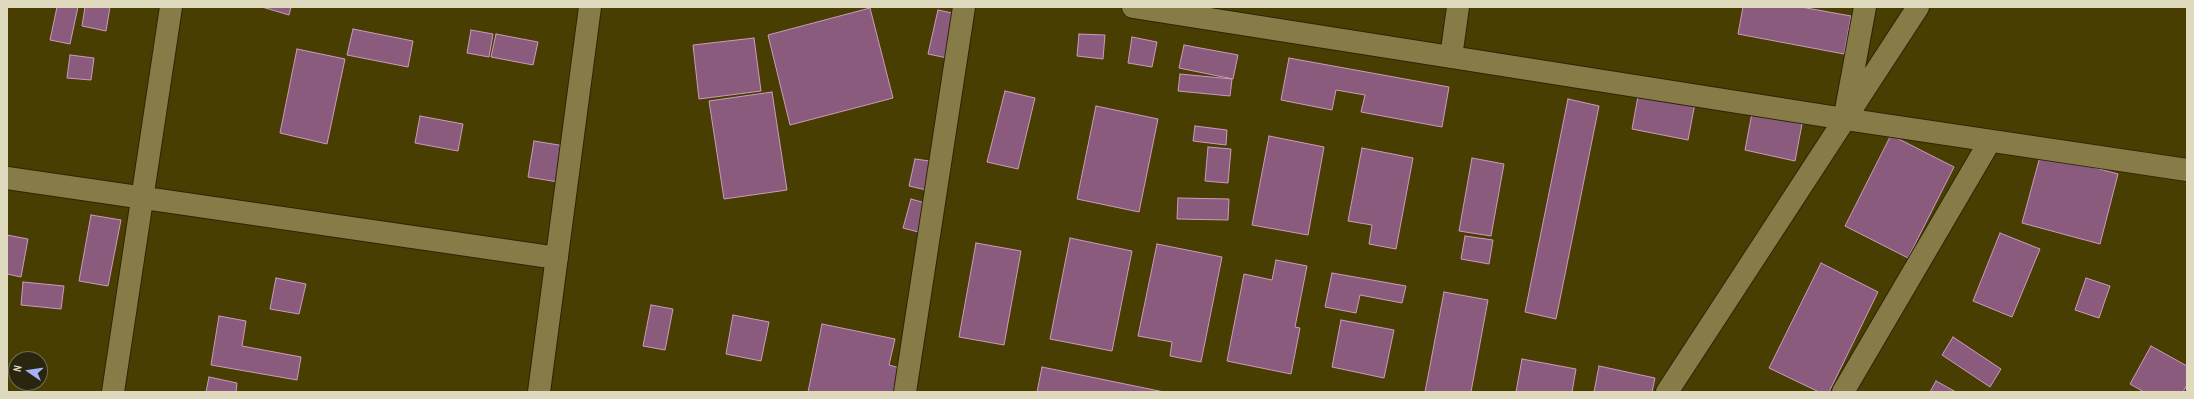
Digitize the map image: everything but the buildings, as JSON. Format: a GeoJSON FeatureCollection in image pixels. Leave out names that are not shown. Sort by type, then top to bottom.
{"type":"FeatureCollection","features":[{"type":"Feature","properties":{"kind":"street"},"geometry":{"type":"LineString","coordinates":[[113,392],[171,7]]}},
{"type":"Feature","properties":{"kind":"street"},"geometry":{"type":"LineString","coordinates":[[539,392],[590,7]]}},
{"type":"Feature","properties":{"kind":"street"},"geometry":{"type":"LineString","coordinates":[[905,392],[964,7]]}},
{"type":"Feature","properties":{"kind":"street"},"geometry":{"type":"LineString","coordinates":[[1133,7],[1844,119],[2187,170]]}},
{"type":"Feature","properties":{"kind":"street"},"geometry":{"type":"LineString","coordinates":[[1451,57],[1458,7]]}},
{"type":"Feature","properties":{"kind":"street"},"geometry":{"type":"LineString","coordinates":[[1844,119],[1865,7]]}},
{"type":"Feature","properties":{"kind":"street"},"geometry":{"type":"LineString","coordinates":[[1666,392],[1918,7]]}},
{"type":"Feature","properties":{"kind":"street"},"geometry":{"type":"LineString","coordinates":[[1843,392],[1990,141]]}},
{"type":"Feature","properties":{"kind":"street"},"geometry":{"type":"LineString","coordinates":[[7,178],[557,258]]}}]}
